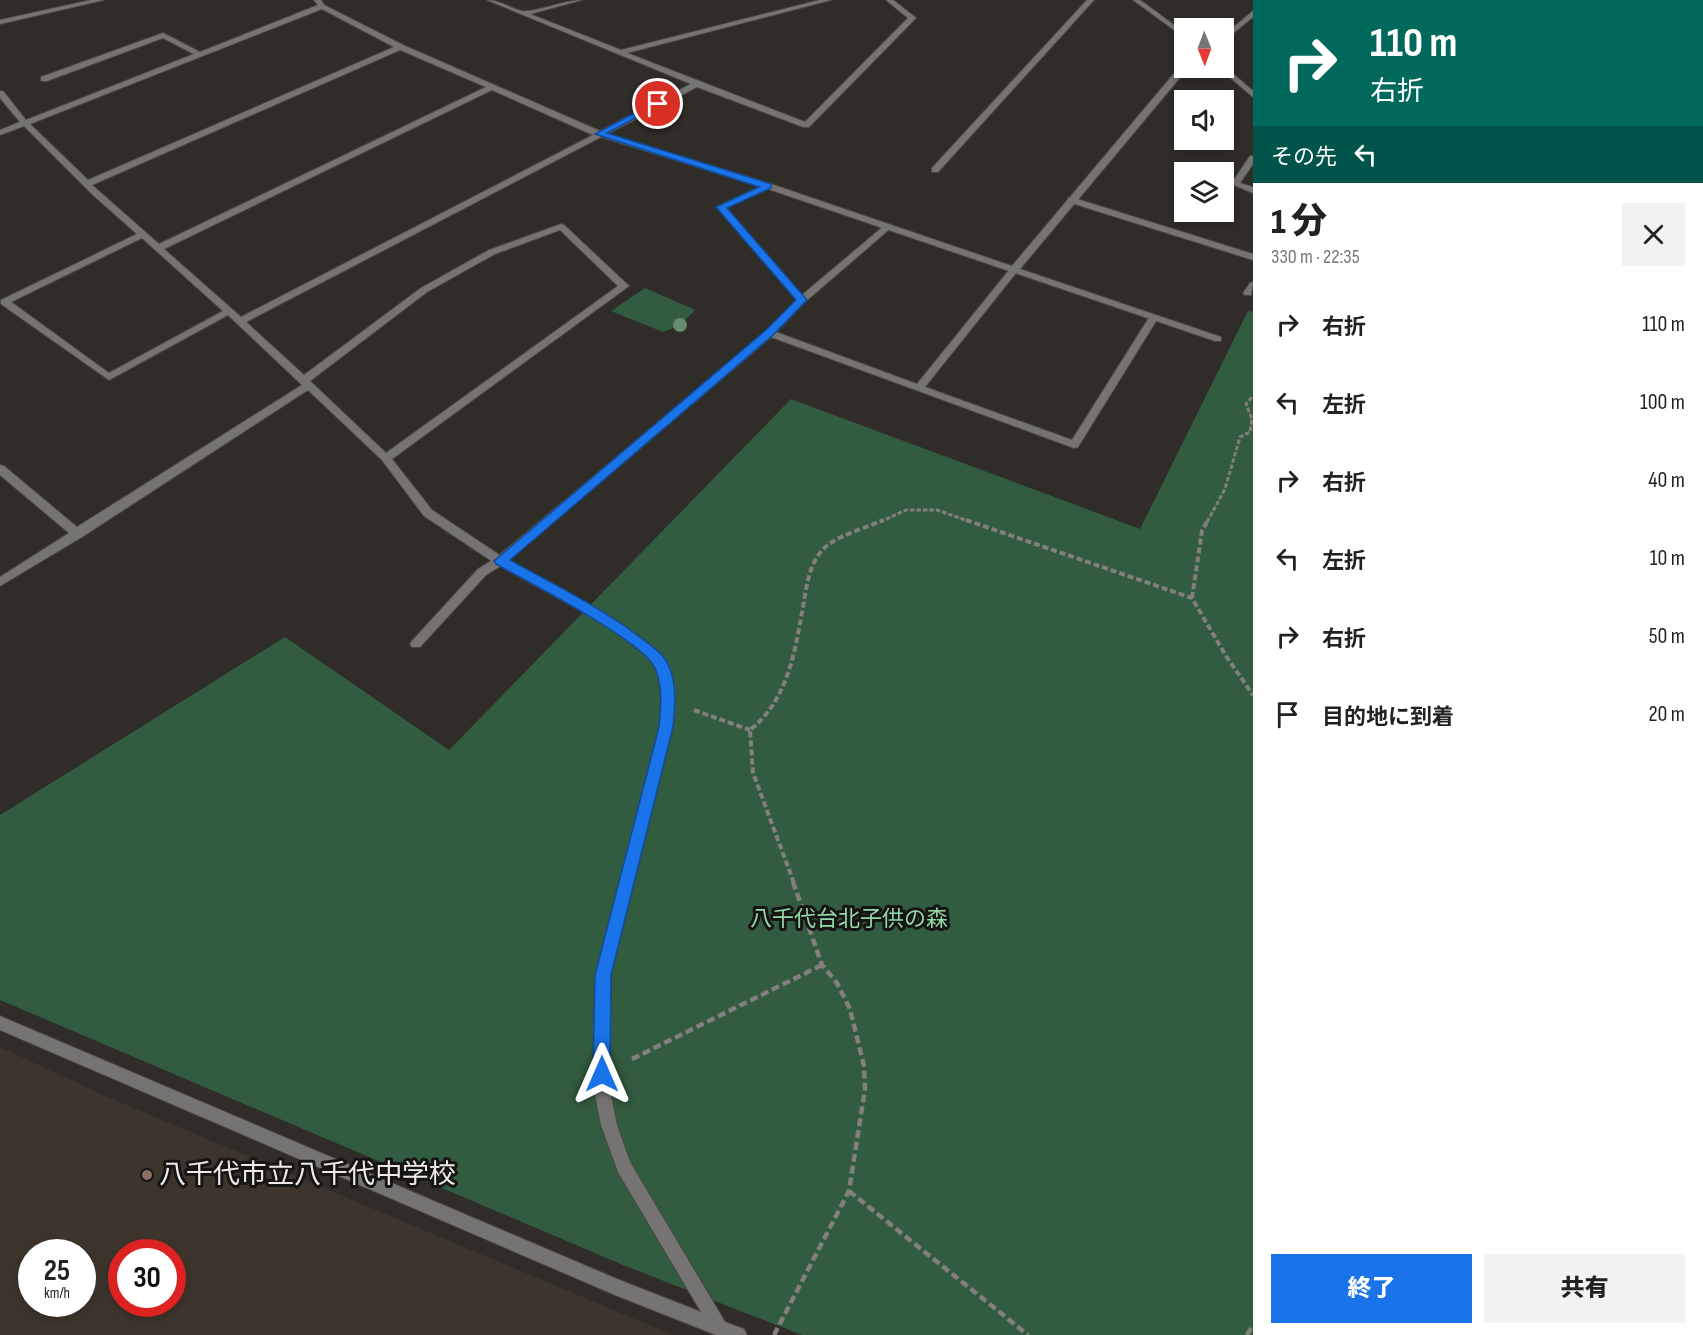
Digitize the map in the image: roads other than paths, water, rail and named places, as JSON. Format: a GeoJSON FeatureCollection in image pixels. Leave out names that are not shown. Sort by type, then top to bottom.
{"type":"FeatureCollection","features":[{"type":"Feature","properties":{"kind":"street"},"geometry":{"type":"LineString","coordinates":[[0,22],[101,0]]}},
{"type":"Feature","properties":{"kind":"street"},"geometry":{"type":"LineString","coordinates":[[0,133],[320,3],[333,0]]}},
{"type":"Feature","properties":{"kind":"street"},"geometry":{"type":"LineString","coordinates":[[490,0],[623,52],[697,84],[806,125],[912,18],[890,0]]}},
{"type":"Feature","properties":{"kind":"street"},"geometry":{"type":"LineString","coordinates":[[525,13],[579,0]]}},
{"type":"Feature","properties":{"kind":"street"},"geometry":{"type":"LineString","coordinates":[[623,52],[828,0]]}},
{"type":"Feature","properties":{"kind":"street"},"geometry":{"type":"LineString","coordinates":[[935,170],[1091,0]]}},
{"type":"Feature","properties":{"kind":"street"},"geometry":{"type":"LineString","coordinates":[[1136,0],[1174,28]]}},
{"type":"Feature","properties":{"kind":"street"},"geometry":{"type":"LineString","coordinates":[[320,3],[400,47],[599,134],[768,186],[1218,339]]}},
{"type":"Feature","properties":{"kind":"street"},"geometry":{"type":"LineString","coordinates":[[1234,30],[1253,13]]}},
{"type":"Feature","properties":{"kind":"street"},"geometry":{"type":"LineString","coordinates":[[44,79],[163,35],[199,54]]}},
{"type":"Feature","properties":{"kind":"street"},"geometry":{"type":"LineString","coordinates":[[87,184],[400,47]]}},
{"type":"Feature","properties":{"kind":"street"},"geometry":{"type":"LineString","coordinates":[[920,387],[1013,270],[1175,78]]}},
{"type":"Feature","properties":{"kind":"street"},"geometry":{"type":"LineString","coordinates":[[1234,78],[1253,95]]}},
{"type":"Feature","properties":{"kind":"street"},"geometry":{"type":"LineString","coordinates":[[240,321],[697,84]]}},
{"type":"Feature","properties":{"kind":"street"},"geometry":{"type":"LineString","coordinates":[[158,248],[492,87]]}},
{"type":"Feature","properties":{"kind":"street"},"geometry":{"type":"LineString","coordinates":[[0,93],[25,123],[87,184],[240,321],[386,458],[428,513],[501,561],[609,621],[645,648],[660,663],[668,701],[666,727],[603,975],[601,1084],[609,1125],[624,1166],[719,1328]]}},
{"type":"Feature","properties":{"kind":"street"},"geometry":{"type":"LineString","coordinates":[[1253,158],[1234,184],[1253,190]]}},
{"type":"Feature","properties":{"kind":"street"},"geometry":{"type":"LineString","coordinates":[[768,186],[721,207],[802,300]]}},
{"type":"Feature","properties":{"kind":"street"},"geometry":{"type":"LineString","coordinates":[[1071,200],[1253,257]]}},
{"type":"Feature","properties":{"kind":"street"},"geometry":{"type":"LineString","coordinates":[[0,582],[78,534],[306,383],[424,290],[492,252],[561,227],[624,286],[386,458]]}},
{"type":"Feature","properties":{"kind":"street"},"geometry":{"type":"LineString","coordinates":[[416,644],[482,572],[501,561],[770,333],[802,300],[888,227]]}},
{"type":"Feature","properties":{"kind":"street"},"geometry":{"type":"LineString","coordinates":[[142,234],[4,302],[109,377],[229,311]]}},
{"type":"Feature","properties":{"kind":"street"},"geometry":{"type":"LineString","coordinates":[[770,333],[1074,445],[1153,318]]}},
{"type":"Feature","properties":{"kind":"street"},"geometry":{"type":"LineString","coordinates":[[0,470],[78,534]]}},
{"type":"Feature","properties":{"kind":"street"},"geometry":{"type":"LineString","coordinates":[[0,1023],[594,1277],[738,1335]]}},
{"type":"Feature","properties":{"kind":"place","name":"八千代市立八千代中学校"},"geometry":{"type":"Point","coordinates":[147,1175]}},
{"type":"Feature","properties":{"kind":"park label","name":"八千代台北子供の森"},"geometry":{"type":"Point","coordinates":[849,919]}}]}
